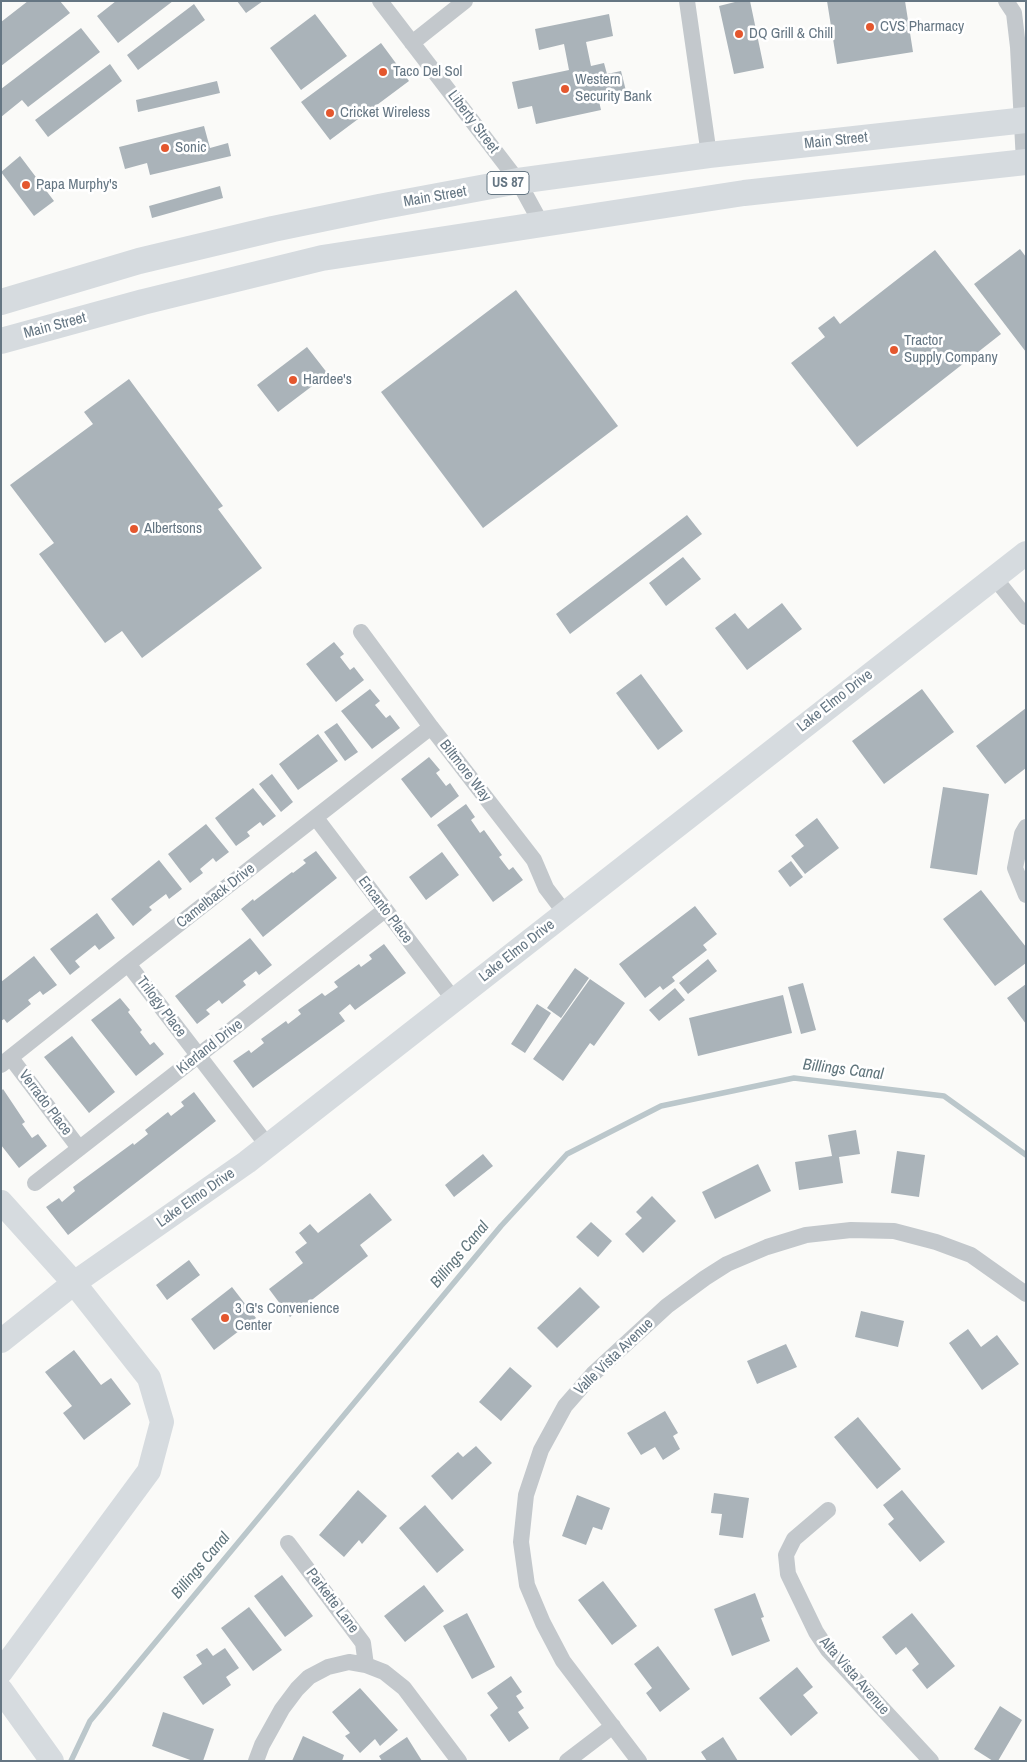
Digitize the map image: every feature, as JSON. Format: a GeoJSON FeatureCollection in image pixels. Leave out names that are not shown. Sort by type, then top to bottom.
{"type":"FeatureCollection","features":[{"type":"Feature","properties":{"kind":"main road","name":"Main Street"},"geometry":{"type":"LineString","coordinates":[[1,302],[138,262],[290,225],[518,181],[709,155],[1024,121]]}},
{"type":"Feature","properties":{"kind":"main road","name":"Main Street"},"geometry":{"type":"LineString","coordinates":[[1,341],[143,302],[322,258],[744,193],[1025,162]]}},
{"type":"Feature","properties":{"kind":"main road","name":"Lake Elmo Drive"},"geometry":{"type":"LineString","coordinates":[[1,1341],[74,1283],[268,1146],[1026,552]]}},
{"type":"Feature","properties":{"kind":"main road"},"geometry":{"type":"LineString","coordinates":[[1,1202],[74,1283],[149,1378],[162,1422],[149,1471],[1,1672]]}},
{"type":"Feature","properties":{"kind":"main road"},"geometry":{"type":"LineString","coordinates":[[1,1690],[52,1761]]}},
{"type":"Feature","properties":{"kind":"street","name":"Liberty Street"},"geometry":{"type":"LineString","coordinates":[[380,1],[518,181],[541,223]]}},
{"type":"Feature","properties":{"kind":"street"},"geometry":{"type":"LineString","coordinates":[[412,43],[465,1]]}},
{"type":"Feature","properties":{"kind":"street"},"geometry":{"type":"LineString","coordinates":[[687,1],[709,155]]}},
{"type":"Feature","properties":{"kind":"street"},"geometry":{"type":"LineString","coordinates":[[1006,1],[1014,13],[1024,121],[1025,162]]}},
{"type":"Feature","properties":{"kind":"street"},"geometry":{"type":"LineString","coordinates":[[994,577],[1026,617]]}},
{"type":"Feature","properties":{"kind":"street","name":"Biltmore Way"},"geometry":{"type":"LineString","coordinates":[[361,632],[431,728],[534,860],[546,888],[566,913]]}},
{"type":"Feature","properties":{"kind":"street","name":"Camelback Drive"},"geometry":{"type":"LineString","coordinates":[[6,1062],[128,964],[431,728]]}},
{"type":"Feature","properties":{"kind":"street","name":"Encanto Place"},"geometry":{"type":"LineString","coordinates":[[316,818],[454,1000]]}},
{"type":"Feature","properties":{"kind":"street"},"geometry":{"type":"LineString","coordinates":[[1026,827],[1022,834],[1015,868],[1026,895]]}},
{"type":"Feature","properties":{"kind":"street","name":"Kierland Drive"},"geometry":{"type":"LineString","coordinates":[[35,1183],[199,1057],[385,910]]}},
{"type":"Feature","properties":{"kind":"street","name":"Trilogy Place"},"geometry":{"type":"LineString","coordinates":[[128,964],[268,1146]]}},
{"type":"Feature","properties":{"kind":"street","name":"Verrado Place"},"geometry":{"type":"LineString","coordinates":[[6,1062],[79,1148]]}},
{"type":"Feature","properties":{"kind":"street","name":"Valle Vista Avenue"},"geometry":{"type":"LineString","coordinates":[[639,1761],[563,1660],[543,1623],[527,1585],[521,1542],[526,1496],[540,1450],[565,1406],[593,1374],[667,1306],[720,1269],[767,1247],[806,1235],[851,1230],[894,1231],[936,1242],[971,1255],[1026,1294]]}},
{"type":"Feature","properties":{"kind":"street","name":"Alta Vista Avenue"},"geometry":{"type":"LineString","coordinates":[[828,1510],[794,1539],[786,1556],[788,1574],[816,1632],[828,1650],[931,1761]]}},
{"type":"Feature","properties":{"kind":"street","name":"Parkette Lane"},"geometry":{"type":"LineString","coordinates":[[288,1543],[363,1642],[366,1665]]}},
{"type":"Feature","properties":{"kind":"street"},"geometry":{"type":"LineString","coordinates":[[256,1761],[262,1745],[282,1709],[297,1689],[309,1678],[328,1667],[349,1662],[366,1665],[384,1672],[404,1688],[459,1761]]}},
{"type":"Feature","properties":{"kind":"street"},"geometry":{"type":"LineString","coordinates":[[567,1761],[614,1726]]}},
{"type":"Feature","properties":{"kind":"building"},"geometry":{"type":"Polygon","coordinates":[[[28,1],[60,1],[70,13],[1,66],[1,22],[28,1]]]}},
{"type":"Feature","properties":{"kind":"building"},"geometry":{"type":"Polygon","coordinates":[[[116,1],[173,1],[118,43],[97,16],[116,1]]]}},
{"type":"Feature","properties":{"kind":"building"},"geometry":{"type":"Polygon","coordinates":[[[237,1],[263,1],[246,13],[237,1]]]}},
{"type":"Feature","properties":{"kind":"building"},"geometry":{"type":"Polygon","coordinates":[[[739,1],[750,1],[764,68],[734,74],[719,6],[739,1]]]}},
{"type":"Feature","properties":{"kind":"building","name":"CVS Pharmacy"},"geometry":{"type":"Polygon","coordinates":[[[827,1],[905,1],[913,52],[837,64],[827,1]]]}},
{"type":"Feature","properties":{"kind":"building"},"geometry":{"type":"Polygon","coordinates":[[[194,4],[205,20],[138,70],[127,55],[194,4]]]}},
{"type":"Feature","properties":{"kind":"building"},"geometry":{"type":"Polygon","coordinates":[[[315,14],[347,56],[301,90],[270,48],[315,14]]]}},
{"type":"Feature","properties":{"kind":"building"},"geometry":{"type":"Polygon","coordinates":[[[609,14],[613,36],[586,42],[591,66],[604,63],[607,74],[621,71],[626,91],[598,97],[601,110],[536,124],[532,106],[518,109],[512,82],[569,70],[564,44],[539,50],[535,29],[609,14]]]}},
{"type":"Feature","properties":{"kind":"building"},"geometry":{"type":"Polygon","coordinates":[[[81,28],[100,52],[28,107],[22,100],[1,117],[1,89],[81,28]]]}},
{"type":"Feature","properties":{"kind":"building"},"geometry":{"type":"Polygon","coordinates":[[[381,43],[409,81],[330,140],[301,102],[381,43]]]}},
{"type":"Feature","properties":{"kind":"building"},"geometry":{"type":"Polygon","coordinates":[[[110,64],[122,81],[48,137],[35,120],[110,64]]]}},
{"type":"Feature","properties":{"kind":"building"},"geometry":{"type":"Polygon","coordinates":[[[217,81],[220,93],[138,112],[136,100],[217,81]]]}},
{"type":"Feature","properties":{"kind":"building"},"geometry":{"type":"Polygon","coordinates":[[[204,126],[210,148],[228,143],[231,156],[150,175],[147,163],[125,169],[119,147],[204,126]]]}},
{"type":"Feature","properties":{"kind":"building"},"geometry":{"type":"Polygon","coordinates":[[[20,156],[54,201],[34,216],[1,172],[20,156]]]}},
{"type":"Feature","properties":{"kind":"building"},"geometry":{"type":"Polygon","coordinates":[[[220,186],[223,198],[152,218],[149,206],[220,186]]]}},
{"type":"Feature","properties":{"kind":"building"},"geometry":{"type":"Polygon","coordinates":[[[1020,249],[1026,257],[1026,352],[974,284],[1020,249]]]}},
{"type":"Feature","properties":{"kind":"building","name":"Tractor Supply Company"},"geometry":{"type":"Polygon","coordinates":[[[935,250],[1001,334],[857,447],[791,363],[825,337],[818,328],[834,316],[840,324],[935,250]]]}},
{"type":"Feature","properties":{"kind":"building"},"geometry":{"type":"Polygon","coordinates":[[[516,290],[618,426],[483,528],[381,392],[516,290]]]}},
{"type":"Feature","properties":{"kind":"building"},"geometry":{"type":"Polygon","coordinates":[[[307,347],[328,374],[278,412],[257,385],[307,347]]]}},
{"type":"Feature","properties":{"kind":"building"},"geometry":{"type":"Polygon","coordinates":[[[129,379],[223,506],[218,509],[262,568],[142,658],[122,631],[105,643],[39,554],[54,543],[10,485],[93,424],[84,412],[129,379]]]}},
{"type":"Feature","properties":{"kind":"building"},"geometry":{"type":"Polygon","coordinates":[[[687,515],[702,534],[570,634],[556,614],[687,515]]]}},
{"type":"Feature","properties":{"kind":"building"},"geometry":{"type":"Polygon","coordinates":[[[683,557],[701,579],[666,606],[649,583],[683,557]]]}},
{"type":"Feature","properties":{"kind":"building"},"geometry":{"type":"Polygon","coordinates":[[[782,603],[802,629],[747,670],[715,628],[735,613],[748,629],[782,603]]]}},
{"type":"Feature","properties":{"kind":"building"},"geometry":{"type":"Polygon","coordinates":[[[334,642],[344,654],[340,657],[350,670],[354,667],[364,680],[336,702],[306,664],[334,642]]]}},
{"type":"Feature","properties":{"kind":"building"},"geometry":{"type":"Polygon","coordinates":[[[641,674],[683,731],[658,750],[616,693],[641,674]]]}},
{"type":"Feature","properties":{"kind":"building"},"geometry":{"type":"Polygon","coordinates":[[[370,689],[380,701],[375,705],[386,718],[390,715],[400,728],[372,749],[341,711],[370,689]]]}},
{"type":"Feature","properties":{"kind":"building"},"geometry":{"type":"Polygon","coordinates":[[[922,689],[954,732],[884,784],[852,741],[922,689]]]}},
{"type":"Feature","properties":{"kind":"building"},"geometry":{"type":"Polygon","coordinates":[[[1026,708],[1026,768],[1005,784],[976,746],[1026,708]]]}},
{"type":"Feature","properties":{"kind":"building"},"geometry":{"type":"Polygon","coordinates":[[[337,723],[358,752],[345,761],[324,732],[337,723]]]}},
{"type":"Feature","properties":{"kind":"building"},"geometry":{"type":"Polygon","coordinates":[[[318,734],[338,761],[298,790],[279,764],[318,734]]]}},
{"type":"Feature","properties":{"kind":"building"},"geometry":{"type":"Polygon","coordinates":[[[429,757],[440,770],[436,773],[446,786],[450,783],[459,796],[431,818],[401,779],[429,757]]]}},
{"type":"Feature","properties":{"kind":"building"},"geometry":{"type":"Polygon","coordinates":[[[272,774],[293,802],[281,812],[259,784],[272,774]]]}},
{"type":"Feature","properties":{"kind":"building"},"geometry":{"type":"Polygon","coordinates":[[[943,787],[989,794],[977,875],[930,868],[943,787]]]}},
{"type":"Feature","properties":{"kind":"building"},"geometry":{"type":"Polygon","coordinates":[[[253,788],[276,816],[263,826],[260,822],[247,832],[250,836],[236,846],[215,818],[253,788]]]}},
{"type":"Feature","properties":{"kind":"building"},"geometry":{"type":"Polygon","coordinates":[[[466,804],[475,817],[471,820],[480,833],[484,830],[502,855],[499,857],[509,870],[513,867],[523,880],[493,902],[437,825],[466,804]]]}},
{"type":"Feature","properties":{"kind":"building"},"geometry":{"type":"Polygon","coordinates":[[[817,818],[839,848],[805,874],[791,856],[804,846],[795,835],[817,818]]]}},
{"type":"Feature","properties":{"kind":"building"},"geometry":{"type":"Polygon","coordinates":[[[206,824],[229,852],[216,862],[213,858],[200,869],[203,873],[190,883],[168,854],[206,824]]]}},
{"type":"Feature","properties":{"kind":"building"},"geometry":{"type":"Polygon","coordinates":[[[316,851],[337,878],[263,937],[241,909],[306,863],[303,860],[316,851]]]}},
{"type":"Feature","properties":{"kind":"building"},"geometry":{"type":"Polygon","coordinates":[[[442,852],[459,875],[426,900],[409,877],[442,852]]]}},
{"type":"Feature","properties":{"kind":"building"},"geometry":{"type":"Polygon","coordinates":[[[159,860],[182,889],[169,899],[166,894],[149,907],[152,910],[133,926],[111,899],[159,860]]]}},
{"type":"Feature","properties":{"kind":"building"},"geometry":{"type":"Polygon","coordinates":[[[791,861],[803,877],[790,887],[778,871],[791,861]]]}},
{"type":"Feature","properties":{"kind":"building"},"geometry":{"type":"Polygon","coordinates":[[[981,890],[1026,947],[1026,963],[995,986],[943,919],[981,890]]]}},
{"type":"Feature","properties":{"kind":"building"},"geometry":{"type":"Polygon","coordinates":[[[695,906],[717,934],[703,945],[707,950],[672,977],[675,981],[663,990],[660,986],[645,998],[619,964],[695,906]]]}},
{"type":"Feature","properties":{"kind":"building"},"geometry":{"type":"Polygon","coordinates":[[[97,913],[115,938],[99,950],[95,945],[75,961],[80,967],[70,975],[50,949],[97,913]]]}},
{"type":"Feature","properties":{"kind":"building"},"geometry":{"type":"Polygon","coordinates":[[[250,938],[272,965],[259,975],[256,971],[243,981],[246,985],[222,1004],[219,1000],[206,1010],[210,1014],[197,1024],[175,996],[250,938]]]}},
{"type":"Feature","properties":{"kind":"building"},"geometry":{"type":"Polygon","coordinates":[[[384,944],[406,973],[355,1010],[350,1004],[339,1013],[345,1021],[253,1088],[233,1061],[249,1050],[251,1053],[264,1043],[261,1039],[286,1021],[288,1024],[301,1014],[298,1010],[322,993],[325,996],[338,987],[334,982],[359,964],[361,967],[372,959],[369,955],[384,944]]]}},
{"type":"Feature","properties":{"kind":"building"},"geometry":{"type":"Polygon","coordinates":[[[34,956],[57,985],[43,995],[40,991],[28,1000],[31,1004],[7,1023],[4,1019],[1,1021],[1,982],[34,956]]]}},
{"type":"Feature","properties":{"kind":"building"},"geometry":{"type":"Polygon","coordinates":[[[708,959],[717,971],[688,994],[679,983],[708,959]]]}},
{"type":"Feature","properties":{"kind":"building"},"geometry":{"type":"Polygon","coordinates":[[[575,968],[589,978],[561,1018],[547,1008],[575,968]]]}},
{"type":"Feature","properties":{"kind":"building"},"geometry":{"type":"Polygon","coordinates":[[[590,979],[625,1003],[594,1046],[590,1043],[563,1081],[533,1059],[590,979]]]}},
{"type":"Feature","properties":{"kind":"building"},"geometry":{"type":"Polygon","coordinates":[[[803,983],[816,1030],[801,1034],[788,987],[803,983]]]}},
{"type":"Feature","properties":{"kind":"building"},"geometry":{"type":"Polygon","coordinates":[[[1026,984],[1026,1024],[1007,998],[1026,984]]]}},
{"type":"Feature","properties":{"kind":"building"},"geometry":{"type":"Polygon","coordinates":[[[675,988],[685,1000],[659,1021],[649,1010],[675,988]]]}},
{"type":"Feature","properties":{"kind":"building"},"geometry":{"type":"Polygon","coordinates":[[[783,995],[792,1033],[698,1056],[689,1018],[783,995]]]}},
{"type":"Feature","properties":{"kind":"building"},"geometry":{"type":"Polygon","coordinates":[[[120,998],[130,1010],[128,1012],[142,1030],[140,1032],[150,1045],[154,1042],[164,1054],[136,1076],[91,1020],[120,998]]]}},
{"type":"Feature","properties":{"kind":"building"},"geometry":{"type":"Polygon","coordinates":[[[537,1004],[551,1013],[525,1053],[511,1044],[537,1004]]]}},
{"type":"Feature","properties":{"kind":"building"},"geometry":{"type":"Polygon","coordinates":[[[72,1036],[115,1092],[89,1113],[44,1057],[72,1036]]]}},
{"type":"Feature","properties":{"kind":"building"},"geometry":{"type":"Polygon","coordinates":[[[3,1089],[25,1122],[22,1124],[32,1138],[38,1134],[47,1146],[19,1168],[1,1145],[1,1091],[3,1089]]]}},
{"type":"Feature","properties":{"kind":"building"},"geometry":{"type":"Polygon","coordinates":[[[194,1092],[216,1121],[68,1235],[46,1207],[59,1198],[62,1202],[75,1191],[73,1187],[148,1134],[145,1130],[168,1112],[171,1116],[184,1106],[181,1102],[194,1092]]]}},
{"type":"Feature","properties":{"kind":"building"},"geometry":{"type":"Polygon","coordinates":[[[856,1130],[860,1154],[839,1157],[843,1183],[799,1190],[795,1162],[832,1156],[828,1135],[856,1130]]]}},
{"type":"Feature","properties":{"kind":"building"},"geometry":{"type":"Polygon","coordinates":[[[897,1151],[925,1155],[919,1197],[891,1193],[897,1151]]]}},
{"type":"Feature","properties":{"kind":"building"},"geometry":{"type":"Polygon","coordinates":[[[483,1154],[493,1166],[454,1197],[445,1185],[483,1154]]]}},
{"type":"Feature","properties":{"kind":"building"},"geometry":{"type":"Polygon","coordinates":[[[758,1164],[771,1191],[715,1219],[702,1192],[758,1164]]]}},
{"type":"Feature","properties":{"kind":"building"},"geometry":{"type":"Polygon","coordinates":[[[370,1193],[392,1220],[360,1245],[368,1256],[290,1317],[269,1289],[303,1263],[295,1252],[307,1243],[299,1233],[310,1224],[318,1233],[370,1193]]]}},
{"type":"Feature","properties":{"kind":"building"},"geometry":{"type":"Polygon","coordinates":[[[652,1196],[676,1221],[643,1253],[625,1234],[642,1218],[636,1212],[652,1196]]]}},
{"type":"Feature","properties":{"kind":"building"},"geometry":{"type":"Polygon","coordinates":[[[591,1222],[612,1241],[598,1257],[576,1237],[591,1222]]]}},
{"type":"Feature","properties":{"kind":"building"},"geometry":{"type":"Polygon","coordinates":[[[189,1260],[200,1275],[167,1300],[156,1285],[189,1260]]]}},
{"type":"Feature","properties":{"kind":"building"},"geometry":{"type":"Polygon","coordinates":[[[232,1287],[256,1318],[214,1350],[191,1319],[232,1287]]]}},
{"type":"Feature","properties":{"kind":"building"},"geometry":{"type":"Polygon","coordinates":[[[580,1287],[600,1307],[557,1348],[537,1328],[580,1287]]]}},
{"type":"Feature","properties":{"kind":"building"},"geometry":{"type":"Polygon","coordinates":[[[861,1311],[904,1321],[898,1347],[855,1337],[861,1311]]]}},
{"type":"Feature","properties":{"kind":"building"},"geometry":{"type":"Polygon","coordinates":[[[968,1329],[981,1347],[997,1335],[1019,1364],[982,1390],[949,1343],[968,1329]]]}},
{"type":"Feature","properties":{"kind":"building"},"geometry":{"type":"Polygon","coordinates":[[[786,1344],[797,1367],[757,1384],[747,1361],[786,1344]]]}},
{"type":"Feature","properties":{"kind":"building"},"geometry":{"type":"Polygon","coordinates":[[[74,1350],[101,1385],[111,1378],[131,1404],[84,1440],[63,1413],[72,1406],[45,1372],[74,1350]]]}},
{"type":"Feature","properties":{"kind":"building"},"geometry":{"type":"Polygon","coordinates":[[[510,1367],[532,1386],[501,1421],[479,1402],[510,1367]]]}},
{"type":"Feature","properties":{"kind":"building"},"geometry":{"type":"Polygon","coordinates":[[[665,1411],[678,1433],[673,1436],[680,1449],[663,1460],[655,1447],[641,1455],[627,1433],[665,1411]]]}},
{"type":"Feature","properties":{"kind":"building"},"geometry":{"type":"Polygon","coordinates":[[[858,1417],[901,1469],[877,1489],[834,1437],[858,1417]]]}},
{"type":"Feature","properties":{"kind":"building"},"geometry":{"type":"Polygon","coordinates":[[[476,1446],[492,1463],[452,1500],[431,1476],[458,1452],[463,1457],[476,1446]]]}},
{"type":"Feature","properties":{"kind":"building"},"geometry":{"type":"Polygon","coordinates":[[[358,1490],[387,1516],[362,1544],[359,1540],[344,1557],[319,1535],[358,1490]]]}},
{"type":"Feature","properties":{"kind":"building"},"geometry":{"type":"Polygon","coordinates":[[[902,1490],[945,1542],[920,1562],[888,1524],[894,1519],[883,1505],[902,1490]]]}},
{"type":"Feature","properties":{"kind":"building"},"geometry":{"type":"Polygon","coordinates":[[[714,1493],[749,1498],[743,1538],[719,1535],[722,1514],[711,1513],[714,1493]]]}},
{"type":"Feature","properties":{"kind":"building"},"geometry":{"type":"Polygon","coordinates":[[[577,1495],[610,1508],[602,1530],[593,1527],[586,1545],[562,1536],[577,1495]]]}},
{"type":"Feature","properties":{"kind":"building"},"geometry":{"type":"Polygon","coordinates":[[[425,1505],[464,1550],[437,1573],[399,1528],[425,1505]]]}},
{"type":"Feature","properties":{"kind":"building"},"geometry":{"type":"Polygon","coordinates":[[[282,1575],[313,1616],[285,1637],[254,1596],[282,1575]]]}},
{"type":"Feature","properties":{"kind":"building"},"geometry":{"type":"Polygon","coordinates":[[[603,1581],[637,1626],[612,1645],[578,1600],[603,1581]]]}},
{"type":"Feature","properties":{"kind":"building"},"geometry":{"type":"Polygon","coordinates":[[[424,1585],[444,1611],[405,1642],[384,1616],[424,1585]]]}},
{"type":"Feature","properties":{"kind":"building"},"geometry":{"type":"Polygon","coordinates":[[[755,1593],[764,1617],[761,1618],[770,1641],[732,1656],[714,1609],[755,1593]]]}},
{"type":"Feature","properties":{"kind":"building"},"geometry":{"type":"Polygon","coordinates":[[[249,1607],[282,1650],[253,1671],[221,1628],[249,1607]]]}},
{"type":"Feature","properties":{"kind":"building"},"geometry":{"type":"Polygon","coordinates":[[[467,1613],[495,1667],[472,1679],[443,1626],[467,1613]]]}},
{"type":"Feature","properties":{"kind":"building"},"geometry":{"type":"Polygon","coordinates":[[[912,1613],[955,1666],[927,1689],[912,1670],[919,1664],[906,1647],[896,1655],[882,1637],[912,1613]]]}},
{"type":"Feature","properties":{"kind":"building"},"geometry":{"type":"Polygon","coordinates":[[[658,1646],[690,1689],[660,1712],[646,1693],[652,1688],[634,1664],[658,1646]]]}},
{"type":"Feature","properties":{"kind":"building"},"geometry":{"type":"Polygon","coordinates":[[[207,1648],[213,1656],[225,1648],[239,1668],[226,1677],[231,1685],[203,1705],[183,1677],[202,1664],[196,1655],[207,1648]]]}},
{"type":"Feature","properties":{"kind":"building"},"geometry":{"type":"Polygon","coordinates":[[[797,1667],[813,1687],[803,1695],[818,1713],[791,1736],[759,1698],[797,1667]]]}},
{"type":"Feature","properties":{"kind":"building"},"geometry":{"type":"Polygon","coordinates":[[[511,1676],[522,1692],[516,1696],[524,1708],[518,1712],[529,1728],[509,1742],[490,1715],[498,1708],[487,1693],[511,1676]]]}},
{"type":"Feature","properties":{"kind":"building"},"geometry":{"type":"Polygon","coordinates":[[[360,1688],[398,1730],[380,1746],[375,1739],[360,1753],[345,1736],[350,1733],[332,1712],[360,1688]]]}},
{"type":"Feature","properties":{"kind":"building"},"geometry":{"type":"Polygon","coordinates":[[[1000,1706],[1022,1720],[998,1761],[993,1761],[974,1749],[1000,1706]]]}},
{"type":"Feature","properties":{"kind":"building"},"geometry":{"type":"Polygon","coordinates":[[[163,1712],[214,1729],[203,1761],[193,1761],[152,1746],[163,1712]]]}},
{"type":"Feature","properties":{"kind":"building"},"geometry":{"type":"Polygon","coordinates":[[[303,1736],[344,1755],[342,1761],[292,1761],[303,1736]]]}},
{"type":"Feature","properties":{"kind":"building"},"geometry":{"type":"Polygon","coordinates":[[[407,1737],[422,1761],[382,1761],[379,1756],[407,1737]]]}},
{"type":"Feature","properties":{"kind":"building"},"geometry":{"type":"Polygon","coordinates":[[[723,1737],[738,1761],[707,1761],[701,1752],[723,1737]]]}},
{"type":"Feature","properties":{"kind":"waterway","name":"Billings Canal"},"geometry":{"type":"LineString","coordinates":[[71,1761],[90,1721],[501,1226],[567,1154],[661,1106],[794,1078],[944,1096],[1026,1155]]}},
{"type":"Feature","properties":{"kind":"place","name":"CVS Pharmacy"},"geometry":{"type":"Point","coordinates":[870,27]}},
{"type":"Feature","properties":{"kind":"place","name":"DQ Grill & Chill"},"geometry":{"type":"Point","coordinates":[739,34]}},
{"type":"Feature","properties":{"kind":"place","name":"Taco Del Sol"},"geometry":{"type":"Point","coordinates":[383,72]}},
{"type":"Feature","properties":{"kind":"place","name":"Western Security Bank"},"geometry":{"type":"Point","coordinates":[565,89]}},
{"type":"Feature","properties":{"kind":"place","name":"Cricket Wireless"},"geometry":{"type":"Point","coordinates":[330,113]}},
{"type":"Feature","properties":{"kind":"place","name":"Sonic"},"geometry":{"type":"Point","coordinates":[165,148]}},
{"type":"Feature","properties":{"kind":"place","name":"Papa Murphy's"},"geometry":{"type":"Point","coordinates":[26,185]}},
{"type":"Feature","properties":{"kind":"place","name":"Tractor Supply Company"},"geometry":{"type":"Point","coordinates":[894,350]}},
{"type":"Feature","properties":{"kind":"place","name":"Hardee's"},"geometry":{"type":"Point","coordinates":[293,380]}},
{"type":"Feature","properties":{"kind":"place","name":"Albertsons"},"geometry":{"type":"Point","coordinates":[134,529]}},
{"type":"Feature","properties":{"kind":"place","name":"3 G's Convenience Center"},"geometry":{"type":"Point","coordinates":[225,1318]}}]}
